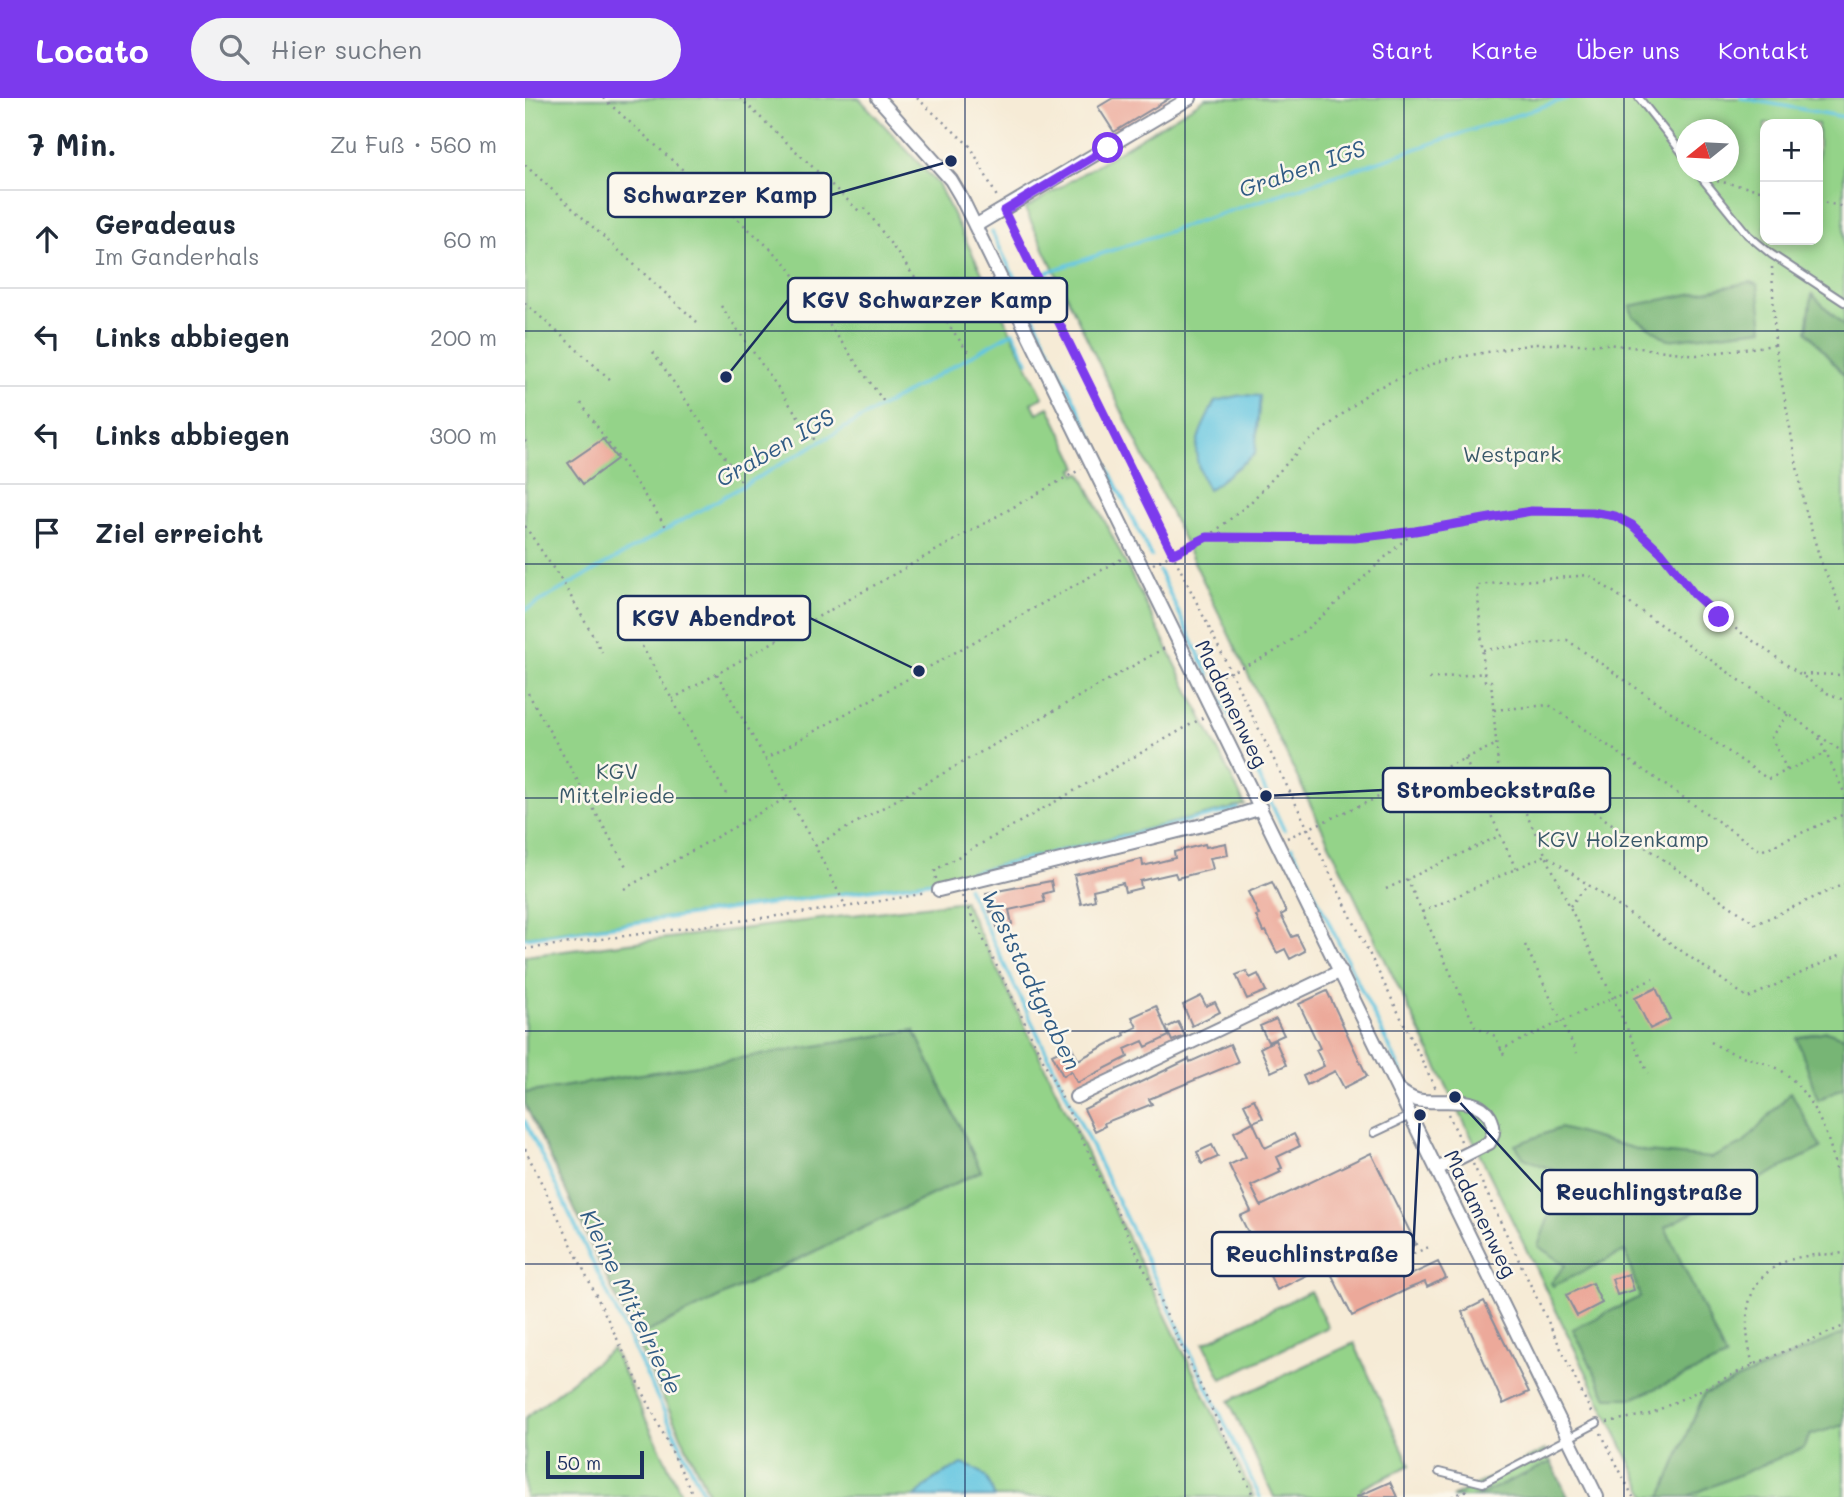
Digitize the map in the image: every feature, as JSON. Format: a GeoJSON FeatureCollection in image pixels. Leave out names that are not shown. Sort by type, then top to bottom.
{"type":"FeatureCollection","features":[{"type":"Feature","properties":{"kind":"street","name":"Madamenweg"},"geometry":{"type":"LineString","coordinates":[[878,98],[951,180],[975,226],[1597,1497]]}},
{"type":"Feature","properties":{"kind":"street"},"geometry":{"type":"LineString","coordinates":[[975,226],[1190,98]]}},
{"type":"Feature","properties":{"kind":"street"},"geometry":{"type":"LineString","coordinates":[[938,885],[957,887],[1261,808]]}},
{"type":"Feature","properties":{"kind":"street"},"geometry":{"type":"LineString","coordinates":[[1076,1097],[1341,971]]}},
{"type":"Feature","properties":{"kind":"street"},"geometry":{"type":"LineString","coordinates":[[1398,1089],[1419,1100],[1479,1106],[1487,1112],[1494,1129],[1489,1143],[1437,1169]]}},
{"type":"Feature","properties":{"kind":"lane"},"geometry":{"type":"LineString","coordinates":[[1639,98],[1676,146]]}},
{"type":"Feature","properties":{"kind":"lane"},"geometry":{"type":"LineString","coordinates":[[1705,182],[1748,235],[1771,254],[1844,302]]}},
{"type":"Feature","properties":{"kind":"lane"},"geometry":{"type":"LineString","coordinates":[[1374,1133],[1411,1116]]}},
{"type":"Feature","properties":{"kind":"lane"},"geometry":{"type":"LineString","coordinates":[[1439,1472],[1483,1483],[1597,1423]]}},
{"type":"Feature","properties":{"kind":"path"},"geometry":{"type":"LineString","coordinates":[[603,98],[784,261],[884,402]]}},
{"type":"Feature","properties":{"kind":"path"},"geometry":{"type":"LineString","coordinates":[[740,98],[859,211]]}},
{"type":"Feature","properties":{"kind":"path"},"geometry":{"type":"LineString","coordinates":[[917,98],[971,147],[1004,211],[1633,1497]]}},
{"type":"Feature","properties":{"kind":"path"},"geometry":{"type":"LineString","coordinates":[[525,165],[697,322]]}},
{"type":"Feature","properties":{"kind":"path"},"geometry":{"type":"LineString","coordinates":[[1721,182],[1760,190]]}},
{"type":"Feature","properties":{"kind":"path"},"geometry":{"type":"LineString","coordinates":[[1823,202],[1844,207]]}},
{"type":"Feature","properties":{"kind":"path"},"geometry":{"type":"LineString","coordinates":[[865,208],[968,352]]}},
{"type":"Feature","properties":{"kind":"path"},"geometry":{"type":"LineString","coordinates":[[1771,254],[1775,345],[1804,505],[1821,562],[1844,614]]}},
{"type":"Feature","properties":{"kind":"path"},"geometry":{"type":"LineString","coordinates":[[525,303],[612,381]]}},
{"type":"Feature","properties":{"kind":"path"},"geometry":{"type":"LineString","coordinates":[[721,306],[816,442]]}},
{"type":"Feature","properties":{"kind":"path"},"geometry":{"type":"LineString","coordinates":[[1144,569],[1207,537],[1250,503],[1300,449],[1372,390],[1443,360],[1533,344],[1608,344],[1697,355],[1775,345]]}},
{"type":"Feature","properties":{"kind":"path"},"geometry":{"type":"LineString","coordinates":[[653,352],[743,484]]}},
{"type":"Feature","properties":{"kind":"path"},"geometry":{"type":"LineString","coordinates":[[581,403],[667,528]]}},
{"type":"Feature","properties":{"kind":"path"},"geometry":{"type":"LineString","coordinates":[[672,699],[1075,472]]}},
{"type":"Feature","properties":{"kind":"path"},"geometry":{"type":"LineString","coordinates":[[1207,537],[1355,538],[1415,531],[1531,511],[1592,512],[1622,519],[1648,539],[1694,594],[1719,617],[1827,693],[1844,700]]}},
{"type":"Feature","properties":{"kind":"path"},"geometry":{"type":"LineString","coordinates":[[525,526],[565,586],[602,652]]}},
{"type":"Feature","properties":{"kind":"path"},"geometry":{"type":"LineString","coordinates":[[1200,685],[1281,648],[1331,610],[1392,549],[1415,531]]}},
{"type":"Feature","properties":{"kind":"path"},"geometry":{"type":"LineString","coordinates":[[765,759],[1122,558]]}},
{"type":"Feature","properties":{"kind":"path"},"geometry":{"type":"LineString","coordinates":[[1844,753],[1589,575],[1477,585],[1484,673],[1485,681],[1491,681],[1499,776],[1537,772],[1756,924],[1844,884]]}},
{"type":"Feature","properties":{"kind":"path"},"geometry":{"type":"LineString","coordinates":[[635,634],[726,794]]}},
{"type":"Feature","properties":{"kind":"path"},"geometry":{"type":"LineString","coordinates":[[1482,650],[1567,640],[1768,779],[1826,753]]}},
{"type":"Feature","properties":{"kind":"path"},"geometry":{"type":"LineString","coordinates":[[815,846],[1166,647]]}},
{"type":"Feature","properties":{"kind":"path"},"geometry":{"type":"LineString","coordinates":[[1429,679],[1484,673]]}},
{"type":"Feature","properties":{"kind":"path"},"geometry":{"type":"LineString","coordinates":[[716,674],[815,846],[846,907]]}},
{"type":"Feature","properties":{"kind":"path"},"geometry":{"type":"LineString","coordinates":[[1802,674],[1844,675]]}},
{"type":"Feature","properties":{"kind":"path"},"geometry":{"type":"LineString","coordinates":[[529,693],[627,868]]}},
{"type":"Feature","properties":{"kind":"path"},"geometry":{"type":"LineString","coordinates":[[1494,710],[1549,705],[1761,851],[1844,814]]}},
{"type":"Feature","properties":{"kind":"path"},"geometry":{"type":"LineString","coordinates":[[1787,770],[1771,737],[1788,714]]}},
{"type":"Feature","properties":{"kind":"path"},"geometry":{"type":"LineString","coordinates":[[525,949],[846,907],[938,885],[935,870],[1201,718]]}},
{"type":"Feature","properties":{"kind":"path"},"geometry":{"type":"LineString","coordinates":[[1818,735],[1844,792]]}},
{"type":"Feature","properties":{"kind":"path"},"geometry":{"type":"LineString","coordinates":[[1278,842],[1496,745]]}},
{"type":"Feature","properties":{"kind":"path"},"geometry":{"type":"LineString","coordinates":[[1465,759],[1516,869]]}},
{"type":"Feature","properties":{"kind":"path"},"geometry":{"type":"LineString","coordinates":[[1508,775],[1648,1073]]}},
{"type":"Feature","properties":{"kind":"path"},"geometry":{"type":"LineString","coordinates":[[625,889],[786,798]]}},
{"type":"Feature","properties":{"kind":"path"},"geometry":{"type":"LineString","coordinates":[[1386,889],[1501,835]]}},
{"type":"Feature","properties":{"kind":"path"},"geometry":{"type":"LineString","coordinates":[[1422,912],[1546,855]]}},
{"type":"Feature","properties":{"kind":"path"},"geometry":{"type":"LineString","coordinates":[[1546,855],[1748,998],[1844,953]]}},
{"type":"Feature","properties":{"kind":"path"},"geometry":{"type":"LineString","coordinates":[[1407,879],[1475,1026],[1495,1036],[1506,1059]]}},
{"type":"Feature","properties":{"kind":"path"},"geometry":{"type":"LineString","coordinates":[[1570,906],[1588,885]]}},
{"type":"Feature","properties":{"kind":"path"},"geometry":{"type":"LineString","coordinates":[[957,887],[1121,1216],[1254,1497]]}},
{"type":"Feature","properties":{"kind":"path"},"geometry":{"type":"LineString","coordinates":[[1525,945],[1577,1053]]}},
{"type":"Feature","properties":{"kind":"path"},"geometry":{"type":"LineString","coordinates":[[1500,1050],[1653,979]]}},
{"type":"Feature","properties":{"kind":"path"},"geometry":{"type":"LineString","coordinates":[[1711,1042],[1729,1053],[1775,1067],[1800,1086],[1824,1130],[1835,1170]]}},
{"type":"Feature","properties":{"kind":"path"},"geometry":{"type":"LineString","coordinates":[[525,1149],[694,1497]]}},
{"type":"Feature","properties":{"kind":"path"},"geometry":{"type":"LineString","coordinates":[[1394,1262],[1429,1247]]}},
{"type":"Feature","properties":{"kind":"path"},"geometry":{"type":"LineString","coordinates":[[1753,1365],[1748,1339],[1748,1301],[1758,1279],[1770,1268],[1786,1261],[1803,1256],[1844,1253]]}},
{"type":"Feature","properties":{"kind":"path"},"geometry":{"type":"LineString","coordinates":[[1597,1423],[1650,1413],[1844,1326]]}},
{"type":"Feature","properties":{"kind":"green space","name":"KGV Mittelriede"},"geometry":{"type":"Polygon","coordinates":[[[525,98],[859,98],[938,184],[1043,397],[1032,403],[1037,413],[1049,407],[1078,467],[1074,469],[1076,474],[1081,473],[1245,805],[936,880],[525,937],[525,98]]]}},
{"type":"Feature","properties":{"kind":"green space","name":"Westpark"},"geometry":{"type":"Polygon","coordinates":[[[1206,98],[1844,98],[1844,1497],[1647,1497],[1372,933],[1025,209],[1206,98]]]}},
{"type":"Feature","properties":{"kind":"green space"},"geometry":{"type":"Polygon","coordinates":[[[1750,282],[1758,285],[1763,329],[1668,340],[1633,316],[1630,306],[1750,282]]]}},
{"type":"Feature","properties":{"kind":"green space"},"geometry":{"type":"Polygon","coordinates":[[[1812,294],[1844,326],[1844,376],[1807,331],[1812,294]]]}},
{"type":"Feature","properties":{"kind":"green space"},"geometry":{"type":"Polygon","coordinates":[[[964,901],[1254,1497],[710,1497],[635,1338],[981,1171],[914,1030],[525,1093],[525,956],[964,901]]]}},
{"type":"Feature","properties":{"kind":"green space"},"geometry":{"type":"Polygon","coordinates":[[[914,1030],[981,1171],[635,1338],[525,1104],[525,1093],[914,1030]]]}},
{"type":"Feature","properties":{"kind":"green space"},"geometry":{"type":"Polygon","coordinates":[[[1826,1031],[1844,1037],[1844,1087],[1818,1100],[1797,1038],[1826,1031]]]}},
{"type":"Feature","properties":{"kind":"green space"},"geometry":{"type":"Polygon","coordinates":[[[1791,1092],[1821,1148],[1665,1227],[1726,1358],[1634,1398],[1607,1398],[1573,1329],[1640,1297],[1625,1251],[1553,1286],[1551,1283],[1565,1265],[1538,1246],[1564,1175],[1524,1158],[1515,1145],[1560,1128],[1647,1152],[1711,1158],[1743,1144],[1791,1092]]]}},
{"type":"Feature","properties":{"kind":"green space"},"geometry":{"type":"Polygon","coordinates":[[[1310,1291],[1328,1327],[1222,1379],[1204,1343],[1310,1291]]]}},
{"type":"Feature","properties":{"kind":"green space"},"geometry":{"type":"Polygon","coordinates":[[[1844,1333],[1844,1425],[1810,1435],[1803,1448],[1686,1497],[1661,1497],[1704,1394],[1844,1333]]]}},
{"type":"Feature","properties":{"kind":"green space"},"geometry":{"type":"Polygon","coordinates":[[[1354,1343],[1410,1465],[1361,1489],[1364,1497],[1274,1497],[1229,1401],[1354,1343]]]}},
{"type":"Feature","properties":{"kind":"green space"},"geometry":{"type":"Polygon","coordinates":[[[612,1349],[683,1497],[525,1497],[525,1418],[612,1349]]]}},
{"type":"Feature","properties":{"kind":"green space"},"geometry":{"type":"Polygon","coordinates":[[[1545,1450],[1568,1497],[1452,1497],[1545,1450]]]}},
{"type":"Feature","properties":{"kind":"green space"},"geometry":{"type":"Polygon","coordinates":[[[1551,1462],[1568,1497],[1475,1497],[1551,1462]]]}},
{"type":"Feature","properties":{"kind":"water"},"geometry":{"type":"Polygon","coordinates":[[[1241,395],[1260,396],[1255,454],[1208,490],[1196,454],[1199,435],[1215,401],[1241,395]]]}},
{"type":"Feature","properties":{"kind":"water"},"geometry":{"type":"Polygon","coordinates":[[[962,1464],[984,1475],[994,1497],[915,1497],[934,1479],[962,1464]]]}},
{"type":"Feature","properties":{"kind":"building"},"geometry":{"type":"Polygon","coordinates":[[[1113,98],[1170,98],[1114,132],[1098,107],[1113,98]]]}},
{"type":"Feature","properties":{"kind":"building"},"geometry":{"type":"Polygon","coordinates":[[[603,439],[617,459],[583,484],[568,463],[603,439]]]}},
{"type":"Feature","properties":{"kind":"building"},"geometry":{"type":"Polygon","coordinates":[[[1226,843],[1228,855],[1210,858],[1213,869],[1177,878],[1175,873],[1140,881],[1141,888],[1125,892],[1123,883],[1093,890],[1095,900],[1081,904],[1074,875],[1142,859],[1143,866],[1175,858],[1174,852],[1205,844],[1206,847],[1226,843]]]}},
{"type":"Feature","properties":{"kind":"building"},"geometry":{"type":"Polygon","coordinates":[[[1051,881],[1053,891],[1043,894],[1045,902],[1009,910],[1012,924],[997,927],[986,893],[1051,881]]]}},
{"type":"Feature","properties":{"kind":"building"},"geometry":{"type":"Polygon","coordinates":[[[1272,882],[1286,912],[1281,915],[1292,937],[1297,935],[1305,951],[1290,959],[1285,949],[1277,953],[1266,931],[1263,932],[1256,916],[1259,915],[1248,892],[1272,882]]]}},
{"type":"Feature","properties":{"kind":"building"},"geometry":{"type":"Polygon","coordinates":[[[1246,971],[1250,978],[1258,974],[1266,991],[1247,999],[1236,975],[1246,971]]]}},
{"type":"Feature","properties":{"kind":"building"},"geometry":{"type":"Polygon","coordinates":[[[1656,988],[1670,1019],[1650,1029],[1635,998],[1656,988]]]}},
{"type":"Feature","properties":{"kind":"building"},"geometry":{"type":"Polygon","coordinates":[[[1327,991],[1367,1076],[1344,1088],[1335,1071],[1307,1085],[1303,1076],[1324,1066],[1316,1050],[1320,1048],[1299,1004],[1327,991]]]}},
{"type":"Feature","properties":{"kind":"building"},"geometry":{"type":"Polygon","coordinates":[[[1201,996],[1206,1006],[1215,1002],[1220,1012],[1192,1026],[1183,1005],[1201,996]]]}},
{"type":"Feature","properties":{"kind":"building"},"geometry":{"type":"Polygon","coordinates":[[[1156,1006],[1169,1036],[1146,1047],[1143,1041],[1125,1049],[1128,1057],[1077,1083],[1071,1071],[1063,1076],[1052,1054],[1071,1045],[1078,1060],[1137,1027],[1132,1017],[1156,1006]]]}},
{"type":"Feature","properties":{"kind":"building"},"geometry":{"type":"Polygon","coordinates":[[[1276,1019],[1284,1035],[1268,1042],[1260,1026],[1276,1019]]]}},
{"type":"Feature","properties":{"kind":"building"},"geometry":{"type":"Polygon","coordinates":[[[1178,1022],[1185,1036],[1172,1041],[1166,1028],[1178,1022]]]}},
{"type":"Feature","properties":{"kind":"building"},"geometry":{"type":"Polygon","coordinates":[[[1275,1040],[1286,1065],[1271,1072],[1260,1048],[1275,1040]]]}},
{"type":"Feature","properties":{"kind":"building"},"geometry":{"type":"Polygon","coordinates":[[[1230,1044],[1238,1062],[1149,1099],[1152,1104],[1104,1123],[1105,1126],[1095,1131],[1084,1109],[1189,1059],[1190,1062],[1230,1044]]]}},
{"type":"Feature","properties":{"kind":"building"},"geometry":{"type":"Polygon","coordinates":[[[1254,1099],[1263,1118],[1253,1122],[1244,1104],[1254,1099]]]}},
{"type":"Feature","properties":{"kind":"building"},"geometry":{"type":"Polygon","coordinates":[[[1253,1122],[1265,1148],[1294,1134],[1300,1146],[1277,1157],[1281,1172],[1251,1186],[1261,1206],[1371,1153],[1416,1244],[1391,1256],[1402,1279],[1438,1262],[1446,1278],[1427,1287],[1425,1282],[1410,1288],[1352,1316],[1327,1265],[1277,1290],[1240,1216],[1251,1211],[1229,1165],[1246,1157],[1234,1132],[1253,1122]]]}},
{"type":"Feature","properties":{"kind":"building"},"geometry":{"type":"Polygon","coordinates":[[[1212,1145],[1218,1157],[1202,1164],[1197,1152],[1212,1145]]]}},
{"type":"Feature","properties":{"kind":"building"},"geometry":{"type":"Polygon","coordinates":[[[1629,1274],[1634,1290],[1617,1295],[1612,1279],[1629,1274]]]}},
{"type":"Feature","properties":{"kind":"building"},"geometry":{"type":"Polygon","coordinates":[[[1592,1283],[1602,1303],[1577,1316],[1566,1295],[1592,1283]]]}},
{"type":"Feature","properties":{"kind":"building"},"geometry":{"type":"Polygon","coordinates":[[[1484,1301],[1529,1392],[1503,1404],[1462,1312],[1484,1301]]]}},
{"type":"Feature","properties":{"kind":"building"},"geometry":{"type":"Polygon","coordinates":[[[1390,1482],[1397,1497],[1356,1497],[1390,1482]]]}},
{"type":"Feature","properties":{"kind":"waterway","name":"Graben IGS"},"geometry":{"type":"LineString","coordinates":[[1047,272],[1568,98]]}},
{"type":"Feature","properties":{"kind":"waterway","name":"Graben IGS"},"geometry":{"type":"LineString","coordinates":[[1741,98],[1844,117]]}},
{"type":"Feature","properties":{"kind":"waterway"},"geometry":{"type":"LineString","coordinates":[[992,232],[1151,556]]}},
{"type":"Feature","properties":{"kind":"waterway","name":"Graben IGS"},"geometry":{"type":"LineString","coordinates":[[1017,282],[1027,279]]}},
{"type":"Feature","properties":{"kind":"waterway","name":"Graben IGS"},"geometry":{"type":"LineString","coordinates":[[525,610],[1013,332],[1028,362]]}},
{"type":"Feature","properties":{"kind":"waterway"},"geometry":{"type":"LineString","coordinates":[[1159,571],[1209,676]]}},
{"type":"Feature","properties":{"kind":"waterway"},"geometry":{"type":"LineString","coordinates":[[1214,685],[1248,755]]}},
{"type":"Feature","properties":{"kind":"waterway"},"geometry":{"type":"LineString","coordinates":[[1254,767],[1284,830]]}},
{"type":"Feature","properties":{"kind":"waterway"},"geometry":{"type":"LineString","coordinates":[[961,875],[1238,809]]}},
{"type":"Feature","properties":{"kind":"waterway"},"geometry":{"type":"LineString","coordinates":[[1292,847],[1403,1075]]}},
{"type":"Feature","properties":{"kind":"waterway","name":"Weststadtgraben"},"geometry":{"type":"LineString","coordinates":[[525,938],[961,875],[963,880]]}},
{"type":"Feature","properties":{"kind":"waterway","name":"Weststadtgraben"},"geometry":{"type":"LineString","coordinates":[[967,887],[1260,1497]]}},
{"type":"Feature","properties":{"kind":"waterway","name":"Kleine Mittelriede"},"geometry":{"type":"LineString","coordinates":[[525,1121],[705,1497]]}},
{"type":"Feature","properties":{"kind":"place","name":"Schwarzer Kamp"},"geometry":{"type":"Point","coordinates":[951,161]}},
{"type":"Feature","properties":{"kind":"place","name":"KGV Schwarzer Kamp"},"geometry":{"type":"Point","coordinates":[726,377]}},
{"type":"Feature","properties":{"kind":"place","name":"KGV Abendrot"},"geometry":{"type":"Point","coordinates":[919,671]}},
{"type":"Feature","properties":{"kind":"place","name":"Strombeckstraße"},"geometry":{"type":"Point","coordinates":[1266,796]}},
{"type":"Feature","properties":{"kind":"place","name":"Reuchlingstraße"},"geometry":{"type":"Point","coordinates":[1455,1097]}},
{"type":"Feature","properties":{"kind":"place","name":"Reuchlinstraße"},"geometry":{"type":"Point","coordinates":[1420,1115]}},
{"type":"Feature","properties":{"kind":"route"},"geometry":{"type":"LineString","coordinates":[[1108,148],[1004,211],[1173,554],[1207,537],[1355,538],[1415,531],[1531,511],[1592,512],[1615,516],[1632,525],[1661,552],[1694,594],[1719,617]]}},
{"type":"Feature","properties":{"kind":"park label","name":"KGV Holzenkamp"},"geometry":{"type":"Point","coordinates":[1623,840]}}]}
